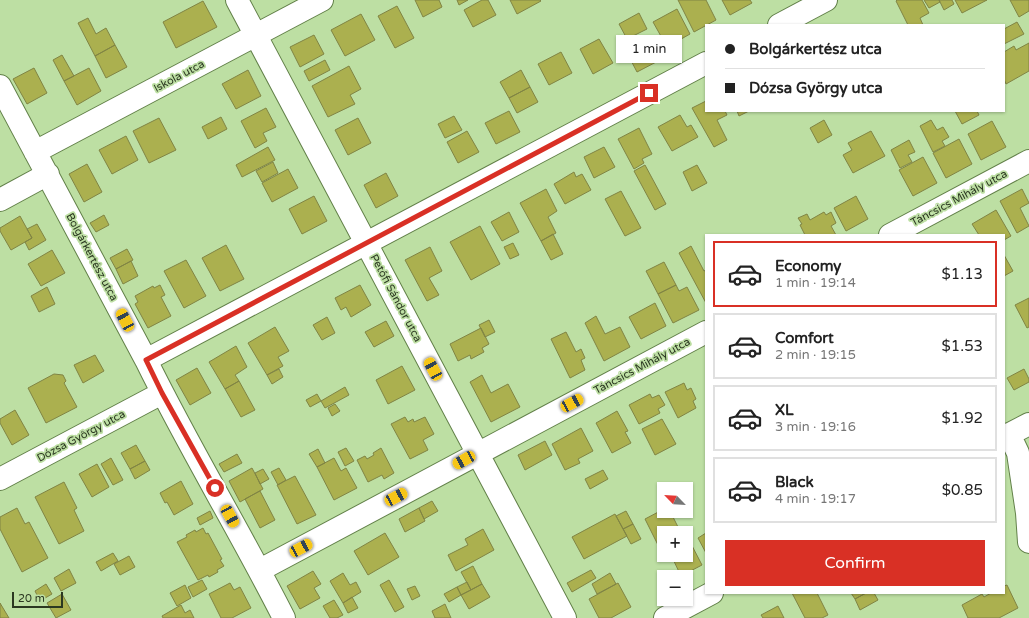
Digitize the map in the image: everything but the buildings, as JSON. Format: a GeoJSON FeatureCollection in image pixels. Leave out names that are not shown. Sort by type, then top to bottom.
{"type":"FeatureCollection","features":[{"type":"Feature","properties":{"kind":"street","name":"Petőfi Sándor utca"},"geometry":{"type":"LineString","coordinates":[[238,0],[565,618]]}},
{"type":"Feature","properties":{"kind":"street","name":"Iskola utca"},"geometry":{"type":"LineString","coordinates":[[35,152],[322,0]]}},
{"type":"Feature","properties":{"kind":"street"},"geometry":{"type":"LineString","coordinates":[[781,24],[826,0]]}},
{"type":"Feature","properties":{"kind":"street"},"geometry":{"type":"LineString","coordinates":[[146,360],[705,64]]}},
{"type":"Feature","properties":{"kind":"street","name":"Bolgárkertész utca"},"geometry":{"type":"LineString","coordinates":[[0,86],[48,174],[162,393],[260,570],[284,618]]}},
{"type":"Feature","properties":{"kind":"street","name":"Táncsics Mihály utca"},"geometry":{"type":"LineString","coordinates":[[892,234],[1029,161]]}},
{"type":"Feature","properties":{"kind":"street"},"geometry":{"type":"LineString","coordinates":[[0,200],[48,174]]}},
{"type":"Feature","properties":{"kind":"street","name":"Táncsics Mihály utca"},"geometry":{"type":"LineString","coordinates":[[260,570],[705,333]]}},
{"type":"Feature","properties":{"kind":"street","name":"Dózsa György utca"},"geometry":{"type":"LineString","coordinates":[[0,479],[162,393]]}},
{"type":"Feature","properties":{"kind":"street"},"geometry":{"type":"LineString","coordinates":[[1029,424],[1007,435],[1018,453],[1027,513],[1029,542]]}},
{"type":"Feature","properties":{"kind":"street"},"geometry":{"type":"LineString","coordinates":[[665,618],[710,594]]}},
{"type":"Feature","properties":{"kind":"route"},"geometry":{"type":"LineString","coordinates":[[215,488],[162,393],[146,360],[649,93]]}}]}
